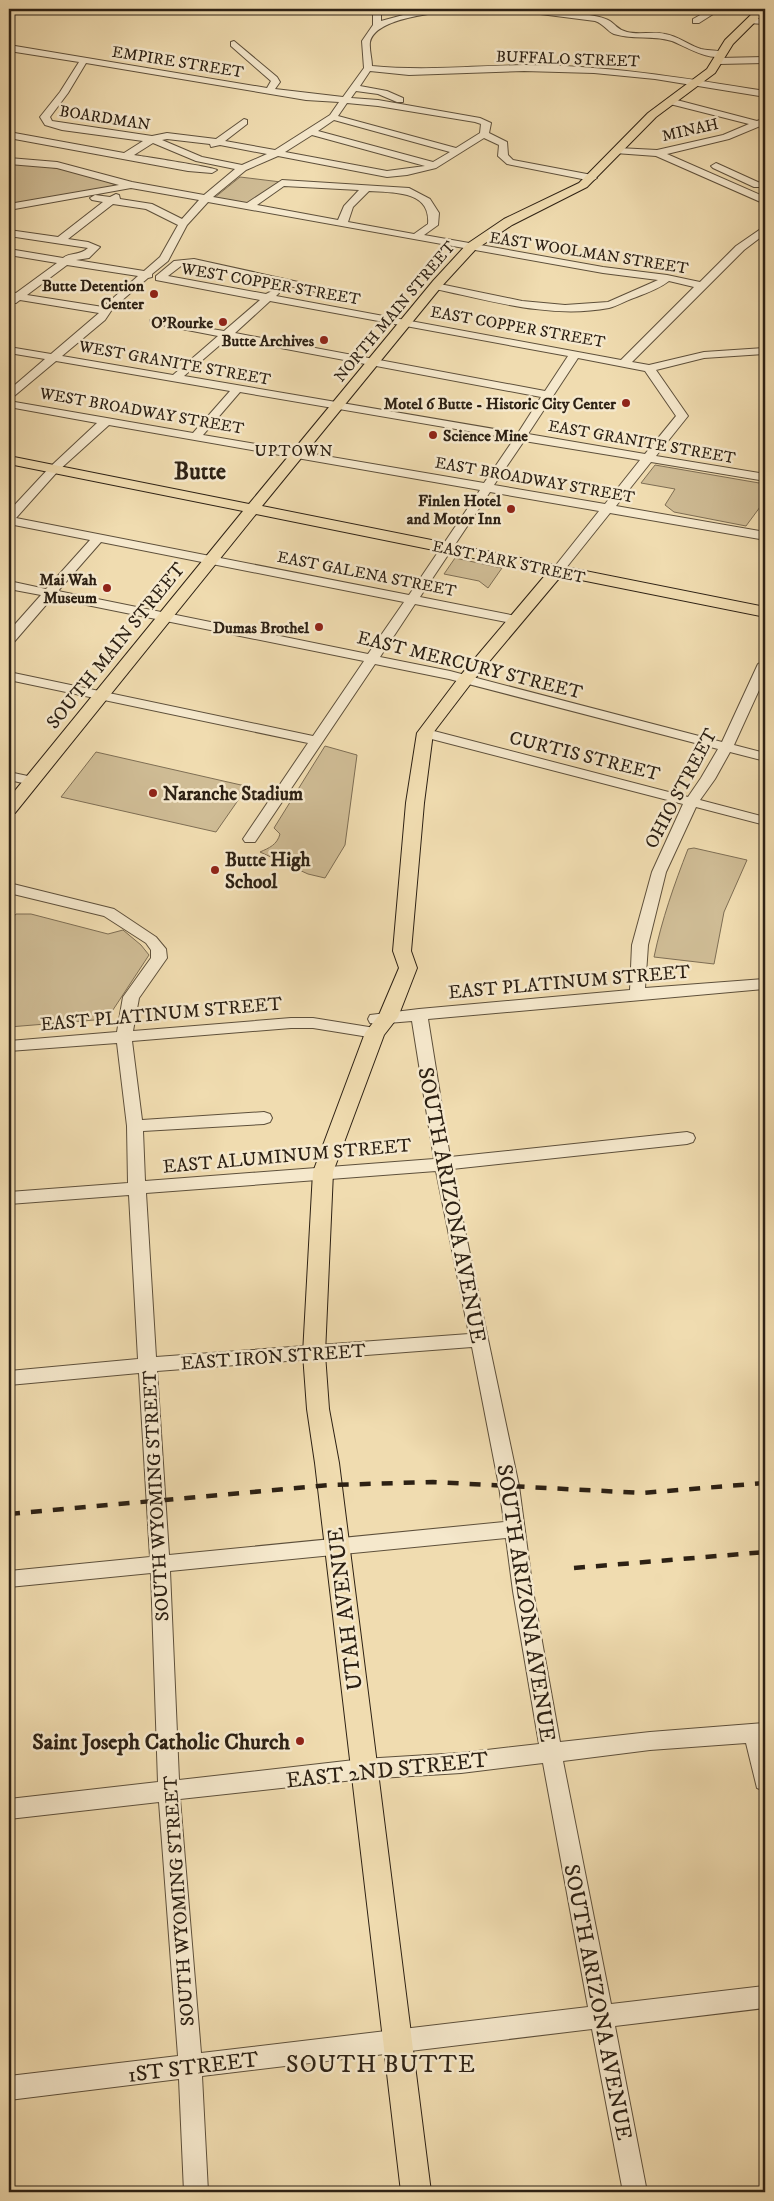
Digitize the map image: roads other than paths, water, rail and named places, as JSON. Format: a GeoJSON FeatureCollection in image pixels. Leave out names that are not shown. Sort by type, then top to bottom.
{"type":"FeatureCollection","features":[{"type":"Feature","properties":{"kind":"main road","name":"NORTH MAIN STREET"},"geometry":{"type":"LineString","coordinates":[[254,509],[435,286],[471,247],[508,222],[574,191],[592,178],[669,101],[711,71],[729,42],[763,9]]}},
{"type":"Feature","properties":{"kind":"main road","name":"EAST PARK STREET"},"geometry":{"type":"LineString","coordinates":[[9,460],[765,612]]}},
{"type":"Feature","properties":{"kind":"main road","name":"SOUTH MAIN STREET"},"geometry":{"type":"LineString","coordinates":[[9,809],[254,509]]}},
{"type":"Feature","properties":{"kind":"main road"},"geometry":{"type":"LineString","coordinates":[[424,733],[558,570]]}},
{"type":"Feature","properties":{"kind":"main road","name":"UTAH AVENUE"},"geometry":{"type":"LineString","coordinates":[[416,2192],[327,1464],[318,1409],[314,1354],[323,1172],[405,960],[415,803],[424,733]]}},
{"type":"Feature","properties":{"kind":"street"},"geometry":{"type":"LineString","coordinates":[[9,395],[101,318],[109,306],[146,276],[169,253],[183,224],[205,198],[236,173],[277,154],[332,117],[368,68],[366,41],[377,25],[377,9]]}},
{"type":"Feature","properties":{"kind":"street"},"geometry":{"type":"LineString","coordinates":[[377,25],[418,13],[448,9]]}},
{"type":"Feature","properties":{"kind":"street"},"geometry":{"type":"LineString","coordinates":[[517,9],[596,19],[606,22],[614,31],[629,35],[664,36],[678,40],[698,51],[720,58],[765,60]]}},
{"type":"Feature","properties":{"kind":"street"},"geometry":{"type":"LineString","coordinates":[[696,21],[717,9]]}},
{"type":"Feature","properties":{"kind":"street"},"geometry":{"type":"LineString","coordinates":[[751,21],[765,22]]}},
{"type":"Feature","properties":{"kind":"street"},"geometry":{"type":"LineString","coordinates":[[234,44],[274,79],[276,82],[269,91]]}},
{"type":"Feature","properties":{"kind":"street","name":"EMPIRE STREET"},"geometry":{"type":"LineString","coordinates":[[9,48],[83,62],[306,97],[378,103],[433,111]]}},
{"type":"Feature","properties":{"kind":"street"},"geometry":{"type":"LineString","coordinates":[[752,49],[754,59]]}},
{"type":"Feature","properties":{"kind":"street","name":"BOARDMAN"},"geometry":{"type":"LineString","coordinates":[[83,62],[64,93],[45,117],[48,123],[62,127],[152,139],[236,173]]}},
{"type":"Feature","properties":{"kind":"street","name":"BUFFALO STREET"},"geometry":{"type":"LineString","coordinates":[[368,68],[409,72],[524,68],[594,70],[696,82],[765,94]]}},
{"type":"Feature","properties":{"kind":"street"},"geometry":{"type":"LineString","coordinates":[[127,156],[152,139],[166,136],[218,142],[387,174],[419,170],[433,165],[484,134],[486,123],[433,111],[400,100],[392,95],[355,88]]}},
{"type":"Feature","properties":{"kind":"street"},"geometry":{"type":"LineString","coordinates":[[706,109],[718,100]]}},
{"type":"Feature","properties":{"kind":"street"},"geometry":{"type":"LineString","coordinates":[[669,101],[762,122]]}},
{"type":"Feature","properties":{"kind":"street"},"geometry":{"type":"LineString","coordinates":[[368,127],[391,106]]}},
{"type":"Feature","properties":{"kind":"street"},"geometry":{"type":"LineString","coordinates":[[332,117],[455,151]]}},
{"type":"Feature","properties":{"kind":"street"},"geometry":{"type":"LineString","coordinates":[[188,168],[244,122]]}},
{"type":"Feature","properties":{"kind":"street","name":"MINAH"},"geometry":{"type":"LineString","coordinates":[[618,151],[657,153],[676,147],[726,137],[762,122]]}},
{"type":"Feature","properties":{"kind":"street"},"geometry":{"type":"LineString","coordinates":[[309,131],[433,165]]}},
{"type":"Feature","properties":{"kind":"street"},"geometry":{"type":"LineString","coordinates":[[373,149],[390,133]]}},
{"type":"Feature","properties":{"kind":"street"},"geometry":{"type":"LineString","coordinates":[[484,134],[504,144],[502,156],[510,162],[592,178]]}},
{"type":"Feature","properties":{"kind":"street"},"geometry":{"type":"LineString","coordinates":[[9,135],[188,168],[236,173]]}},
{"type":"Feature","properties":{"kind":"street"},"geometry":{"type":"LineString","coordinates":[[676,147],[761,184]]}},
{"type":"Feature","properties":{"kind":"street"},"geometry":{"type":"LineString","coordinates":[[9,153],[33,163]]}},
{"type":"Feature","properties":{"kind":"street"},"geometry":{"type":"LineString","coordinates":[[657,153],[765,201]]}},
{"type":"Feature","properties":{"kind":"street"},"geometry":{"type":"LineString","coordinates":[[9,161],[33,163]]}},
{"type":"Feature","properties":{"kind":"street","name":"EAST WOOLMAN STREET"},"geometry":{"type":"LineString","coordinates":[[33,163],[65,167],[132,185],[414,237],[603,270],[667,278],[702,286]]}},
{"type":"Feature","properties":{"kind":"street"},"geometry":{"type":"LineString","coordinates":[[250,206],[282,183],[306,183],[409,192],[427,201],[431,211],[434,213],[432,225],[414,237]]}},
{"type":"Feature","properties":{"kind":"street"},"geometry":{"type":"LineString","coordinates":[[742,191],[761,184]]}},
{"type":"Feature","properties":{"kind":"street"},"geometry":{"type":"LineString","coordinates":[[9,207],[132,185]]}},
{"type":"Feature","properties":{"kind":"street"},"geometry":{"type":"LineString","coordinates":[[58,241],[132,185]]}},
{"type":"Feature","properties":{"kind":"street"},"geometry":{"type":"LineString","coordinates":[[342,223],[349,206],[365,189]]}},
{"type":"Feature","properties":{"kind":"street"},"geometry":{"type":"LineString","coordinates":[[70,197],[114,200],[153,206],[183,224]]}},
{"type":"Feature","properties":{"kind":"street"},"geometry":{"type":"LineString","coordinates":[[9,212],[20,205]]}},
{"type":"Feature","properties":{"kind":"street"},"geometry":{"type":"LineString","coordinates":[[625,362],[740,248],[765,229]]}},
{"type":"Feature","properties":{"kind":"street"},"geometry":{"type":"LineString","coordinates":[[9,233],[94,246],[84,256],[63,262],[12,299]]}},
{"type":"Feature","properties":{"kind":"street"},"geometry":{"type":"LineString","coordinates":[[9,252],[146,276]]}},
{"type":"Feature","properties":{"kind":"street"},"geometry":{"type":"LineString","coordinates":[[9,256],[63,262]]}},
{"type":"Feature","properties":{"kind":"street","name":"WEST COPPER STREET"},"geometry":{"type":"LineString","coordinates":[[284,283],[194,262],[175,264],[160,278],[405,323]]}},
{"type":"Feature","properties":{"kind":"street"},"geometry":{"type":"LineString","coordinates":[[435,286],[536,306],[587,308],[612,305],[622,298],[651,289],[667,278]]}},
{"type":"Feature","properties":{"kind":"street"},"geometry":{"type":"LineString","coordinates":[[176,378],[284,283],[354,297]]}},
{"type":"Feature","properties":{"kind":"street"},"geometry":{"type":"LineString","coordinates":[[12,299],[105,312]]}},
{"type":"Feature","properties":{"kind":"street"},"geometry":{"type":"LineString","coordinates":[[155,321],[549,395]]}},
{"type":"Feature","properties":{"kind":"street","name":"EAST COPPER STREET"},"geometry":{"type":"LineString","coordinates":[[405,323],[625,362],[649,368]]}},
{"type":"Feature","properties":{"kind":"street","name":"WEST GRANITE STREET"},"geometry":{"type":"LineString","coordinates":[[9,350],[336,406]]}},
{"type":"Feature","properties":{"kind":"street"},"geometry":{"type":"LineString","coordinates":[[558,570],[682,416],[649,368],[704,355],[765,351]]}},
{"type":"Feature","properties":{"kind":"street"},"geometry":{"type":"LineString","coordinates":[[250,839],[576,353]]}},
{"type":"Feature","properties":{"kind":"street"},"geometry":{"type":"LineString","coordinates":[[196,436],[237,389]]}},
{"type":"Feature","properties":{"kind":"street","name":"WEST BROADWAY STREET"},"geometry":{"type":"LineString","coordinates":[[9,404],[298,454]]}},
{"type":"Feature","properties":{"kind":"street","name":"EAST GRANITE STREET"},"geometry":{"type":"LineString","coordinates":[[336,406],[765,478]]}},
{"type":"Feature","properties":{"kind":"street"},"geometry":{"type":"LineString","coordinates":[[9,518],[54,469],[106,421]]}},
{"type":"Feature","properties":{"kind":"street","name":"EAST BROADWAY STREET"},"geometry":{"type":"LineString","coordinates":[[298,454],[765,536]]}},
{"type":"Feature","properties":{"kind":"street","name":"EAST GALENA STREET"},"geometry":{"type":"LineString","coordinates":[[9,518],[516,620]]}},
{"type":"Feature","properties":{"kind":"street"},"geometry":{"type":"LineString","coordinates":[[9,639],[99,537]]}},
{"type":"Feature","properties":{"kind":"street"},"geometry":{"type":"LineString","coordinates":[[9,585],[165,618]]}},
{"type":"Feature","properties":{"kind":"street","name":"EAST MERCURY STREET"},"geometry":{"type":"LineString","coordinates":[[165,618],[373,658],[765,756]]}},
{"type":"Feature","properties":{"kind":"street","name":"OHIO STREET"},"geometry":{"type":"LineString","coordinates":[[637,994],[640,945],[659,872],[692,802],[708,779],[759,690],[765,664]]}},
{"type":"Feature","properties":{"kind":"street"},"geometry":{"type":"LineString","coordinates":[[9,676],[100,697],[316,741]]}},
{"type":"Feature","properties":{"kind":"street","name":"CURTIS STREET"},"geometry":{"type":"LineString","coordinates":[[424,733],[765,821]]}},
{"type":"Feature","properties":{"kind":"street"},"geometry":{"type":"LineString","coordinates":[[9,776],[32,781]]}},
{"type":"Feature","properties":{"kind":"street","name":"SOUTH WYOMING STREET"},"geometry":{"type":"LineString","coordinates":[[9,888],[110,912],[151,940],[158,949],[159,958],[131,997],[124,1037],[135,1126],[137,1188],[160,1564],[169,1792],[190,2067],[196,2192]]}},
{"type":"Feature","properties":{"kind":"street","name":"EAST PLATINUM STREET"},"geometry":{"type":"LineString","coordinates":[[9,1046],[291,1023],[380,1023],[419,1014],[765,984]]}},
{"type":"Feature","properties":{"kind":"street","name":"SOUTH ARIZONA AVENUE"},"geometry":{"type":"LineString","coordinates":[[419,1014],[443,1164],[508,1486],[523,1591],[551,1752],[635,2192]]}},
{"type":"Feature","properties":{"kind":"street"},"geometry":{"type":"LineString","coordinates":[[135,1126],[264,1118]]}},
{"type":"Feature","properties":{"kind":"street","name":"EAST ALUMINUM STREET"},"geometry":{"type":"LineString","coordinates":[[9,1198],[443,1164],[687,1138]]}},
{"type":"Feature","properties":{"kind":"street","name":"EAST IRON STREET"},"geometry":{"type":"LineString","coordinates":[[9,1378],[478,1340]]}},
{"type":"Feature","properties":{"kind":"street"},"geometry":{"type":"LineString","coordinates":[[9,1579],[515,1529]]}},
{"type":"Feature","properties":{"kind":"street"},"geometry":{"type":"LineString","coordinates":[[759,1732],[765,1781]]}},
{"type":"Feature","properties":{"kind":"street","name":"EAST 2ND STREET"},"geometry":{"type":"LineString","coordinates":[[9,1809],[363,1769],[461,1762],[759,1732]]}},
{"type":"Feature","properties":{"kind":"street","name":"1ST STREET"},"geometry":{"type":"LineString","coordinates":[[9,2088],[765,1997]]}},
{"type":"Feature","properties":{"kind":"railway"},"geometry":{"type":"LineString","coordinates":[[9,1514],[330,1485],[433,1482],[642,1493],[765,1483]]}},
{"type":"Feature","properties":{"kind":"railway"},"geometry":{"type":"LineString","coordinates":[[574,1568],[765,1552]]}},
{"type":"Feature","properties":{"kind":"place","name":"Butte Detention Center"},"geometry":{"type":"Point","coordinates":[154,294]}},
{"type":"Feature","properties":{"kind":"place","name":"O'Rourke"},"geometry":{"type":"Point","coordinates":[223,322]}},
{"type":"Feature","properties":{"kind":"place","name":"Butte Archives"},"geometry":{"type":"Point","coordinates":[324,340]}},
{"type":"Feature","properties":{"kind":"place","name":"Motel 6 Butte - Historic City Center"},"geometry":{"type":"Point","coordinates":[626,403]}},
{"type":"Feature","properties":{"kind":"place","name":"Science Mine"},"geometry":{"type":"Point","coordinates":[433,435]}},
{"type":"Feature","properties":{"kind":"place","name":"Finlen Hotel and Motor Inn"},"geometry":{"type":"Point","coordinates":[511,509]}},
{"type":"Feature","properties":{"kind":"place","name":"Mai Wah Museum"},"geometry":{"type":"Point","coordinates":[107,588]}},
{"type":"Feature","properties":{"kind":"place","name":"Dumas Brothel"},"geometry":{"type":"Point","coordinates":[319,627]}},
{"type":"Feature","properties":{"kind":"place","name":"Naranche Stadium"},"geometry":{"type":"Point","coordinates":[153,793]}},
{"type":"Feature","properties":{"kind":"place","name":"Butte High School"},"geometry":{"type":"Point","coordinates":[215,870]}},
{"type":"Feature","properties":{"kind":"place","name":"Saint Joseph Catholic Church"},"geometry":{"type":"Point","coordinates":[300,1741]}},
{"type":"Feature","properties":{"kind":"district","name":"UPTOWN"},"geometry":{"type":"Point","coordinates":[294,450]}},
{"type":"Feature","properties":{"kind":"district","name":"Butte"},"geometry":{"type":"Point","coordinates":[200,471]}},
{"type":"Feature","properties":{"kind":"district","name":"SOUTH BUTTE"},"geometry":{"type":"Point","coordinates":[381,2064]}}]}
